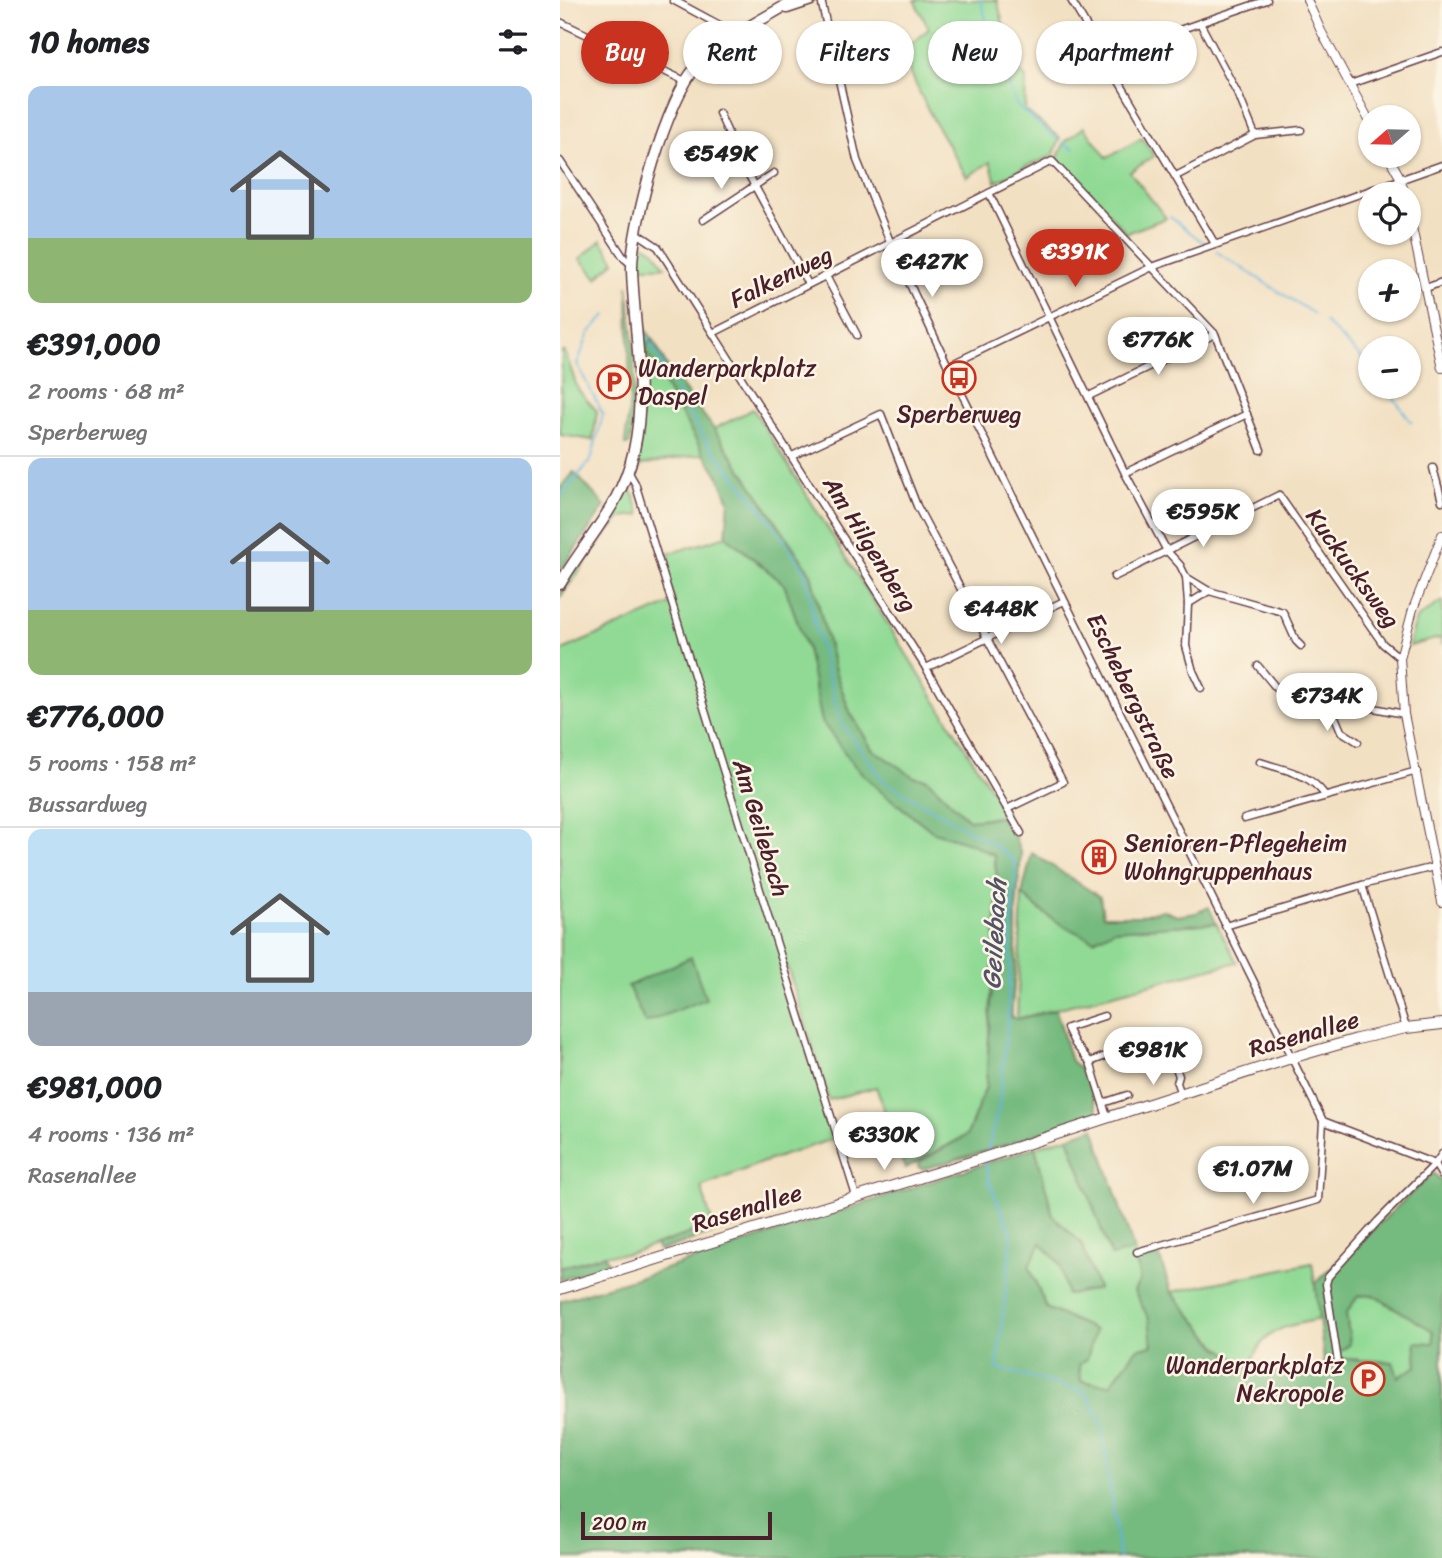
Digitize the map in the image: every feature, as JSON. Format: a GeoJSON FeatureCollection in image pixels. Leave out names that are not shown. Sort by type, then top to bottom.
{"type":"FeatureCollection","features":[{"type":"Feature","properties":{"kind":"main road"},"geometry":{"type":"LineString","coordinates":[[759,21],[795,0]]}},
{"type":"Feature","properties":{"kind":"main road"},"geometry":{"type":"LineString","coordinates":[[775,12],[811,0]]}},
{"type":"Feature","properties":{"kind":"main road"},"geometry":{"type":"LineString","coordinates":[[560,584],[604,521],[628,471],[638,429],[639,375],[632,265],[636,232],[649,177],[684,84]]}},
{"type":"Feature","properties":{"kind":"main road","name":"Rasenallee"},"geometry":{"type":"LineString","coordinates":[[560,1289],[977,1160],[1291,1058],[1357,1039],[1406,1028],[1442,1024]]}},
{"type":"Feature","properties":{"kind":"street"},"geometry":{"type":"LineString","coordinates":[[673,0],[684,3],[714,21]]}},
{"type":"Feature","properties":{"kind":"street","name":"Eschebergstraße"},"geometry":{"type":"LineString","coordinates":[[821,0],[857,160],[891,244],[948,366],[1322,1121]]}},
{"type":"Feature","properties":{"kind":"street"},"geometry":{"type":"LineString","coordinates":[[1071,0],[1083,21]]}},
{"type":"Feature","properties":{"kind":"street"},"geometry":{"type":"LineString","coordinates":[[1197,24],[1267,0]]}},
{"type":"Feature","properties":{"kind":"street"},"geometry":{"type":"LineString","coordinates":[[1307,0],[1361,105]]}},
{"type":"Feature","properties":{"kind":"street"},"geometry":{"type":"LineString","coordinates":[[560,22],[683,79]]}},
{"type":"Feature","properties":{"kind":"street"},"geometry":{"type":"LineString","coordinates":[[1200,23],[1239,96],[1255,135]]}},
{"type":"Feature","properties":{"kind":"street"},"geometry":{"type":"LineString","coordinates":[[1350,84],[1442,52]]}},
{"type":"Feature","properties":{"kind":"street"},"geometry":{"type":"LineString","coordinates":[[1120,84],[1215,244]]}},
{"type":"Feature","properties":{"kind":"street"},"geometry":{"type":"LineString","coordinates":[[719,113],[754,185],[808,284]]}},
{"type":"Feature","properties":{"kind":"street"},"geometry":{"type":"LineString","coordinates":[[1176,177],[1255,135],[1301,130]]}},
{"type":"Feature","properties":{"kind":"street"},"geometry":{"type":"LineString","coordinates":[[560,161],[624,258],[632,265]]}},
{"type":"Feature","properties":{"kind":"street","name":"Falkenweg"},"geometry":{"type":"LineString","coordinates":[[713,332],[1052,161],[1152,267]]}},
{"type":"Feature","properties":{"kind":"street"},"geometry":{"type":"LineString","coordinates":[[948,366],[1152,267],[1442,165]]}},
{"type":"Feature","properties":{"kind":"street"},"geometry":{"type":"LineString","coordinates":[[1395,168],[1402,182]]}},
{"type":"Feature","properties":{"kind":"street"},"geometry":{"type":"LineString","coordinates":[[703,220],[774,173]]}},
{"type":"Feature","properties":{"kind":"street"},"geometry":{"type":"LineString","coordinates":[[989,193],[1125,473],[1167,551],[1180,565],[1186,577],[1186,646],[1192,671],[1201,688]]}},
{"type":"Feature","properties":{"kind":"street","name":"Am Hilgenberg"},"geometry":{"type":"LineString","coordinates":[[636,232],[658,247],[713,332],[926,668],[1021,833]]}},
{"type":"Feature","properties":{"kind":"street"},"geometry":{"type":"LineString","coordinates":[[1416,245],[1442,368]]}},
{"type":"Feature","properties":{"kind":"street"},"geometry":{"type":"LineString","coordinates":[[1152,267],[1215,334],[1261,450]]}},
{"type":"Feature","properties":{"kind":"street"},"geometry":{"type":"LineString","coordinates":[[826,276],[856,335]]}},
{"type":"Feature","properties":{"kind":"street"},"geometry":{"type":"LineString","coordinates":[[1426,288],[1442,282]]}},
{"type":"Feature","properties":{"kind":"street"},"geometry":{"type":"LineString","coordinates":[[1089,396],[1215,334]]}},
{"type":"Feature","properties":{"kind":"street","name":"Am Hilgenberg"},"geometry":{"type":"LineString","coordinates":[[792,456],[881,414],[917,506],[987,638]]}},
{"type":"Feature","properties":{"kind":"street"},"geometry":{"type":"LineString","coordinates":[[1125,473],[1247,414]]}},
{"type":"Feature","properties":{"kind":"street"},"geometry":{"type":"LineString","coordinates":[[1433,468],[1442,501]]}},
{"type":"Feature","properties":{"kind":"street","name":"Am Geilebach"},"geometry":{"type":"LineString","coordinates":[[628,471],[635,483],[856,1196]]}},
{"type":"Feature","properties":{"kind":"street","name":"Kuckucksweg"},"geometry":{"type":"LineString","coordinates":[[1167,551],[1279,495],[1382,643],[1401,658]]}},
{"type":"Feature","properties":{"kind":"street"},"geometry":{"type":"LineString","coordinates":[[1442,535],[1412,609],[1401,658],[1404,714],[1429,816],[1434,867],[1442,902]]}},
{"type":"Feature","properties":{"kind":"street"},"geometry":{"type":"LineString","coordinates":[[1114,577],[1167,551]]}},
{"type":"Feature","properties":{"kind":"street"},"geometry":{"type":"LineString","coordinates":[[1186,577],[1209,591],[1283,612],[1301,646]]}},
{"type":"Feature","properties":{"kind":"street"},"geometry":{"type":"LineString","coordinates":[[1188,604],[1209,591]]}},
{"type":"Feature","properties":{"kind":"street"},"geometry":{"type":"LineString","coordinates":[[926,668],[1064,601]]}},
{"type":"Feature","properties":{"kind":"street"},"geometry":{"type":"LineString","coordinates":[[987,638],[1063,782],[1007,809]]}},
{"type":"Feature","properties":{"kind":"street"},"geometry":{"type":"LineString","coordinates":[[1258,666],[1286,696],[1328,700],[1339,705],[1369,707],[1404,714]]}},
{"type":"Feature","properties":{"kind":"street"},"geometry":{"type":"LineString","coordinates":[[1328,700],[1341,731],[1358,742]]}},
{"type":"Feature","properties":{"kind":"street"},"geometry":{"type":"LineString","coordinates":[[1260,762],[1299,772],[1317,783],[1325,795]]}},
{"type":"Feature","properties":{"kind":"street"},"geometry":{"type":"LineString","coordinates":[[1244,819],[1417,771]]}},
{"type":"Feature","properties":{"kind":"street"},"geometry":{"type":"LineString","coordinates":[[1225,926],[1362,885],[1434,867]]}},
{"type":"Feature","properties":{"kind":"street"},"geometry":{"type":"LineString","coordinates":[[1362,885],[1406,1028]]}},
{"type":"Feature","properties":{"kind":"street"},"geometry":{"type":"LineString","coordinates":[[1104,1016],[1067,1028],[1075,1044],[1090,1062],[1107,1117]]}},
{"type":"Feature","properties":{"kind":"street"},"geometry":{"type":"LineString","coordinates":[[1173,1035],[1165,1038],[1179,1076],[1177,1083],[1181,1094]]}},
{"type":"Feature","properties":{"kind":"street"},"geometry":{"type":"LineString","coordinates":[[1090,1062],[1116,1052]]}},
{"type":"Feature","properties":{"kind":"street"},"geometry":{"type":"LineString","coordinates":[[1103,1103],[1127,1095]]}},
{"type":"Feature","properties":{"kind":"street"},"geometry":{"type":"LineString","coordinates":[[1137,1252],[1318,1200],[1322,1121],[1434,1164],[1442,1176]]}},
{"type":"Feature","properties":{"kind":"street"},"geometry":{"type":"LineString","coordinates":[[1338,1362],[1326,1284],[1328,1277],[1442,1154]]}},
{"type":"Feature","properties":{"kind":"green space"},"geometry":{"type":"Polygon","coordinates":[[[914,0],[997,0],[1002,21],[928,21],[928,27],[914,0]]]}},
{"type":"Feature","properties":{"kind":"green space"},"geometry":{"type":"Polygon","coordinates":[[[928,30],[928,84],[1022,84],[1022,74],[1026,78],[1025,110],[1060,138],[1053,156],[996,182],[990,162],[967,177],[939,130],[914,79],[914,41],[928,30]]]}},
{"type":"Feature","properties":{"kind":"green space"},"geometry":{"type":"Polygon","coordinates":[[[1084,127],[1107,158],[1142,138],[1154,156],[1130,172],[1166,218],[1127,233],[1057,159],[1065,142],[1084,127]]]}},
{"type":"Feature","properties":{"kind":"green space"},"geometry":{"type":"Polygon","coordinates":[[[601,240],[615,261],[597,278],[580,259],[601,240]]]}},
{"type":"Feature","properties":{"kind":"green space"},"geometry":{"type":"Polygon","coordinates":[[[640,242],[655,251],[665,267],[638,267],[640,242]]]}},
{"type":"Feature","properties":{"kind":"green space"},"geometry":{"type":"Polygon","coordinates":[[[628,285],[634,383],[630,443],[625,445],[630,400],[628,285]]]}},
{"type":"Feature","properties":{"kind":"green space"},"geometry":{"type":"Polygon","coordinates":[[[641,324],[654,341],[647,343],[704,454],[641,465],[636,476],[634,468],[641,438],[641,324]]]}},
{"type":"Feature","properties":{"kind":"green space"},"geometry":{"type":"Polygon","coordinates":[[[654,341],[666,365],[714,429],[811,574],[835,671],[850,712],[872,749],[914,777],[927,779],[969,820],[1000,817],[1015,838],[1021,854],[1011,1017],[1017,1019],[1056,1010],[1071,1061],[1084,1072],[1097,1109],[1096,1114],[966,1157],[922,1169],[918,1167],[919,1162],[967,1135],[986,1087],[998,885],[994,855],[970,843],[934,832],[879,790],[854,765],[822,722],[807,649],[784,584],[726,536],[729,501],[718,475],[647,354],[647,343],[654,341]]]}},
{"type":"Feature","properties":{"kind":"green space"},"geometry":{"type":"Polygon","coordinates":[[[562,351],[565,352],[578,390],[597,411],[593,440],[560,435],[562,351]]]}},
{"type":"Feature","properties":{"kind":"green space"},"geometry":{"type":"Polygon","coordinates":[[[753,409],[1006,813],[1000,817],[969,820],[927,780],[914,777],[872,749],[850,712],[835,671],[811,574],[714,429],[753,409]]]}},
{"type":"Feature","properties":{"kind":"green space"},"geometry":{"type":"Polygon","coordinates":[[[574,472],[605,506],[560,571],[560,488],[574,472]]]}},
{"type":"Feature","properties":{"kind":"green space"},"geometry":{"type":"Polygon","coordinates":[[[630,484],[640,515],[622,517],[603,538],[560,598],[572,571],[608,523],[620,497],[630,484]]]}},
{"type":"Feature","properties":{"kind":"green space"},"geometry":{"type":"Polygon","coordinates":[[[726,536],[784,584],[854,765],[879,790],[934,832],[970,843],[994,855],[998,885],[986,1087],[967,1135],[905,1168],[876,1087],[829,1100],[787,966],[780,968],[835,1138],[701,1187],[712,1222],[686,1235],[628,1254],[604,1255],[560,1268],[560,651],[675,602],[661,556],[726,536]]]}},
{"type":"Feature","properties":{"kind":"green space"},"geometry":{"type":"Polygon","coordinates":[[[1442,601],[1442,645],[1440,638],[1409,646],[1416,619],[1442,601]]]}},
{"type":"Feature","properties":{"kind":"green space"},"geometry":{"type":"Polygon","coordinates":[[[1032,853],[1100,897],[1103,916],[1139,916],[1163,910],[1177,916],[1196,913],[1209,907],[1216,923],[1113,930],[1094,940],[1055,921],[1022,894],[1032,853]]]}},
{"type":"Feature","properties":{"kind":"green space"},"geometry":{"type":"Polygon","coordinates":[[[1022,894],[1055,921],[1094,940],[1113,930],[1216,923],[1237,962],[1017,1019],[1022,894]]]}},
{"type":"Feature","properties":{"kind":"green space"},"geometry":{"type":"Polygon","coordinates":[[[691,957],[706,999],[645,1023],[628,986],[691,957]]]}},
{"type":"Feature","properties":{"kind":"green space"},"geometry":{"type":"Polygon","coordinates":[[[1094,1128],[1134,1250],[1111,1256],[1068,1137],[1094,1128]]]}},
{"type":"Feature","properties":{"kind":"green space"},"geometry":{"type":"Polygon","coordinates":[[[1068,1137],[1111,1256],[1134,1250],[1140,1280],[1134,1291],[1150,1319],[1152,1345],[1137,1349],[1110,1385],[1081,1381],[1079,1365],[1095,1330],[1046,1308],[1029,1266],[1041,1243],[1060,1264],[1067,1295],[1098,1288],[1081,1243],[1053,1216],[1035,1147],[1068,1137]]]}},
{"type":"Feature","properties":{"kind":"green space"},"geometry":{"type":"Polygon","coordinates":[[[1035,1147],[1053,1216],[1081,1243],[1098,1289],[1067,1295],[1060,1264],[1041,1243],[1029,1266],[1046,1308],[1095,1330],[1087,1359],[1079,1365],[1081,1381],[1110,1385],[1137,1349],[1152,1345],[1149,1319],[1134,1291],[1140,1280],[1136,1258],[1158,1252],[1171,1292],[1218,1347],[1249,1368],[1270,1373],[1325,1370],[1315,1284],[1433,1173],[1442,1181],[1442,1558],[560,1558],[560,1301],[1035,1147]],[[1373,1295],[1358,1296],[1346,1314],[1350,1344],[1332,1358],[1393,1362],[1398,1377],[1417,1366],[1415,1342],[1434,1343],[1433,1331],[1373,1295]]]}},
{"type":"Feature","properties":{"kind":"green space"},"geometry":{"type":"Polygon","coordinates":[[[712,1222],[734,1226],[659,1251],[655,1245],[686,1235],[712,1222]]]}},
{"type":"Feature","properties":{"kind":"green space"},"geometry":{"type":"Polygon","coordinates":[[[604,1255],[609,1265],[560,1280],[560,1268],[604,1255]]]}},
{"type":"Feature","properties":{"kind":"green space"},"geometry":{"type":"Polygon","coordinates":[[[1312,1263],[1320,1319],[1276,1331],[1261,1344],[1249,1368],[1218,1346],[1171,1292],[1312,1263]]]}},
{"type":"Feature","properties":{"kind":"green space"},"geometry":{"type":"Polygon","coordinates":[[[1373,1295],[1433,1331],[1434,1343],[1417,1366],[1397,1378],[1393,1362],[1331,1358],[1350,1344],[1346,1314],[1357,1296],[1373,1295]]]}},
{"type":"Feature","properties":{"kind":"waterway"},"geometry":{"type":"LineString","coordinates":[[981,0],[991,41],[1017,106],[1057,139]]}},
{"type":"Feature","properties":{"kind":"waterway"},"geometry":{"type":"LineString","coordinates":[[1062,143],[1074,149]]}},
{"type":"Feature","properties":{"kind":"waterway"},"geometry":{"type":"LineString","coordinates":[[1170,217],[1204,243]]}},
{"type":"Feature","properties":{"kind":"waterway"},"geometry":{"type":"LineString","coordinates":[[1217,252],[1314,314]]}},
{"type":"Feature","properties":{"kind":"waterway"},"geometry":{"type":"LineString","coordinates":[[560,497],[591,460],[603,414],[577,364],[589,333],[606,315]]}},
{"type":"Feature","properties":{"kind":"waterway"},"geometry":{"type":"LineString","coordinates":[[1325,322],[1358,354]]}},
{"type":"Feature","properties":{"kind":"waterway","name":"Geilebach"},"geometry":{"type":"LineString","coordinates":[[643,329],[711,448],[768,517],[805,571],[816,629],[841,723],[884,781],[994,845],[1015,861],[1007,1026],[999,1106],[987,1153]]}},
{"type":"Feature","properties":{"kind":"waterway"},"geometry":{"type":"LineString","coordinates":[[1395,399],[1411,422]]}},
{"type":"Feature","properties":{"kind":"waterway","name":"Geilebach"},"geometry":{"type":"LineString","coordinates":[[985,1162],[990,1183],[1012,1235],[997,1368],[1085,1392],[1102,1423],[1119,1558]]}},
{"type":"Feature","properties":{"kind":"place","name":"Sperberweg"},"geometry":{"type":"Point","coordinates":[959,378]}},
{"type":"Feature","properties":{"kind":"place","name":"Wanderparkplatz Daspel"},"geometry":{"type":"Point","coordinates":[614,382]}},
{"type":"Feature","properties":{"kind":"place","name":"Senioren-Pflegeheim Wohngruppenhaus"},"geometry":{"type":"Point","coordinates":[1099,857]}},
{"type":"Feature","properties":{"kind":"place","name":"Wanderparkplatz Nekropole"},"geometry":{"type":"Point","coordinates":[1368,1379]}}]}
